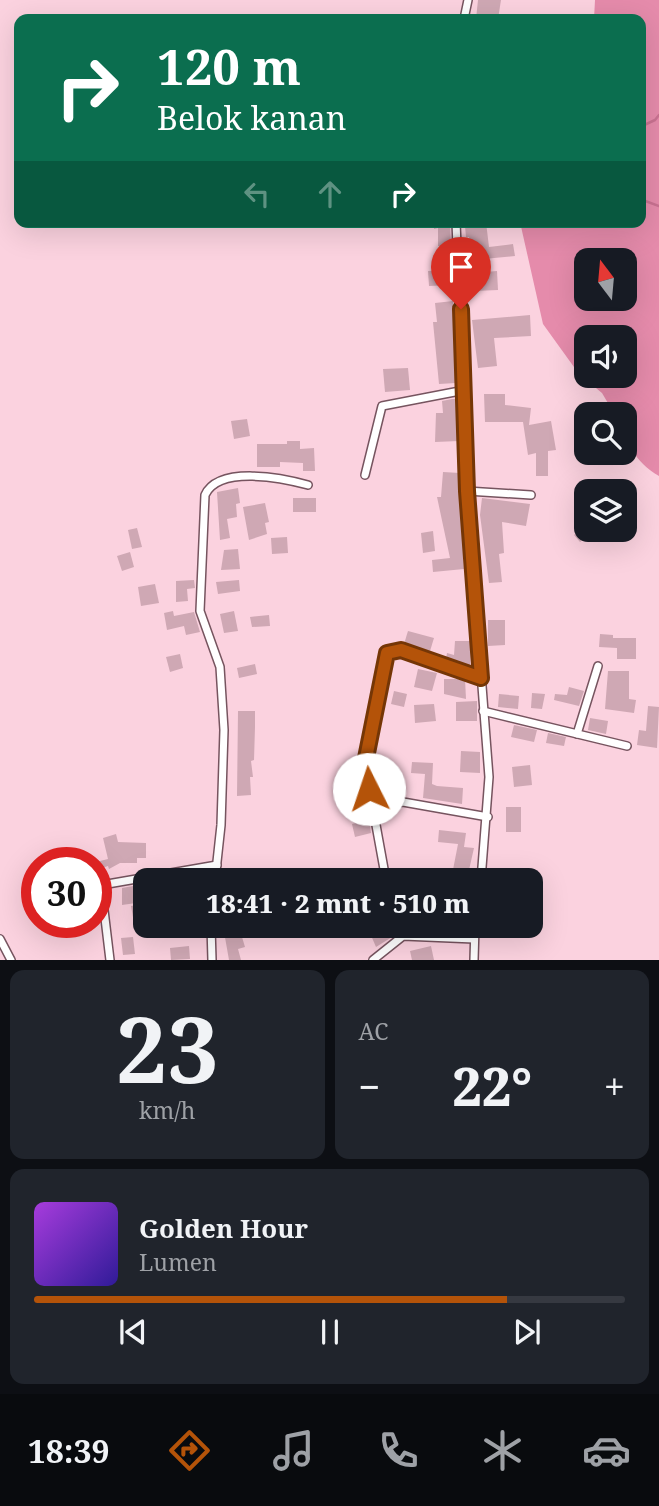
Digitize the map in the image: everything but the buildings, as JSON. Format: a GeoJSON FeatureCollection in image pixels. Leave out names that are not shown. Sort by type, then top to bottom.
{"type":"FeatureCollection","features":[{"type":"Feature","properties":{"kind":"street"},"geometry":{"type":"LineString","coordinates":[[456,228],[467,491],[489,777],[482,868]]}},
{"type":"Feature","properties":{"kind":"street"},"geometry":{"type":"LineString","coordinates":[[365,475],[382,406],[465,390]]}},
{"type":"Feature","properties":{"kind":"street"},"geometry":{"type":"LineString","coordinates":[[217,868],[223,786],[223,685],[220,667],[200,611],[205,495],[214,484],[257,475],[280,477],[308,485]]}},
{"type":"Feature","properties":{"kind":"street"},"geometry":{"type":"LineString","coordinates":[[467,491],[531,495]]}},
{"type":"Feature","properties":{"kind":"street"},"geometry":{"type":"LineString","coordinates":[[384,868],[366,758],[387,653],[401,650],[481,678]]}},
{"type":"Feature","properties":{"kind":"street"},"geometry":{"type":"LineString","coordinates":[[577,734],[598,666]]}},
{"type":"Feature","properties":{"kind":"street"},"geometry":{"type":"LineString","coordinates":[[483,711],[627,746]]}},
{"type":"Feature","properties":{"kind":"street"},"geometry":{"type":"LineString","coordinates":[[373,809],[403,802],[488,817]]}},
{"type":"Feature","properties":{"kind":"street"},"geometry":{"type":"LineString","coordinates":[[112,883],[217,865]]}},
{"type":"Feature","properties":{"kind":"street"},"geometry":{"type":"LineString","coordinates":[[107,938],[110,960]]}},
{"type":"Feature","properties":{"kind":"street"},"geometry":{"type":"LineString","coordinates":[[211,938],[212,960]]}},
{"type":"Feature","properties":{"kind":"street"},"geometry":{"type":"LineString","coordinates":[[373,960],[400,938]]}},
{"type":"Feature","properties":{"kind":"street"},"geometry":{"type":"LineString","coordinates":[[450,938],[474,939],[474,960]]}},
{"type":"Feature","properties":{"kind":"street"},"geometry":{"type":"LineString","coordinates":[[0,939],[11,960]]}},
{"type":"Feature","properties":{"kind":"shaded area"},"geometry":{"type":"Polygon","coordinates":[[[595,0],[659,0],[659,476],[637,457],[637,402],[607,402],[596,388],[637,388],[637,325],[574,325],[574,367],[543,324],[521,228],[646,228],[646,14],[594,14],[595,0]]]}},
{"type":"Feature","properties":{"kind":"waterway"},"geometry":{"type":"LineString","coordinates":[[646,124],[659,115]]}},
{"type":"Feature","properties":{"kind":"waterway"},"geometry":{"type":"LineString","coordinates":[[646,201],[659,206]]}},
{"type":"Feature","properties":{"kind":"route"},"geometry":{"type":"LineString","coordinates":[[369,789],[366,758],[377,711],[384,657],[387,653],[393,649],[401,650],[481,678],[467,491],[461,309]]}}]}
